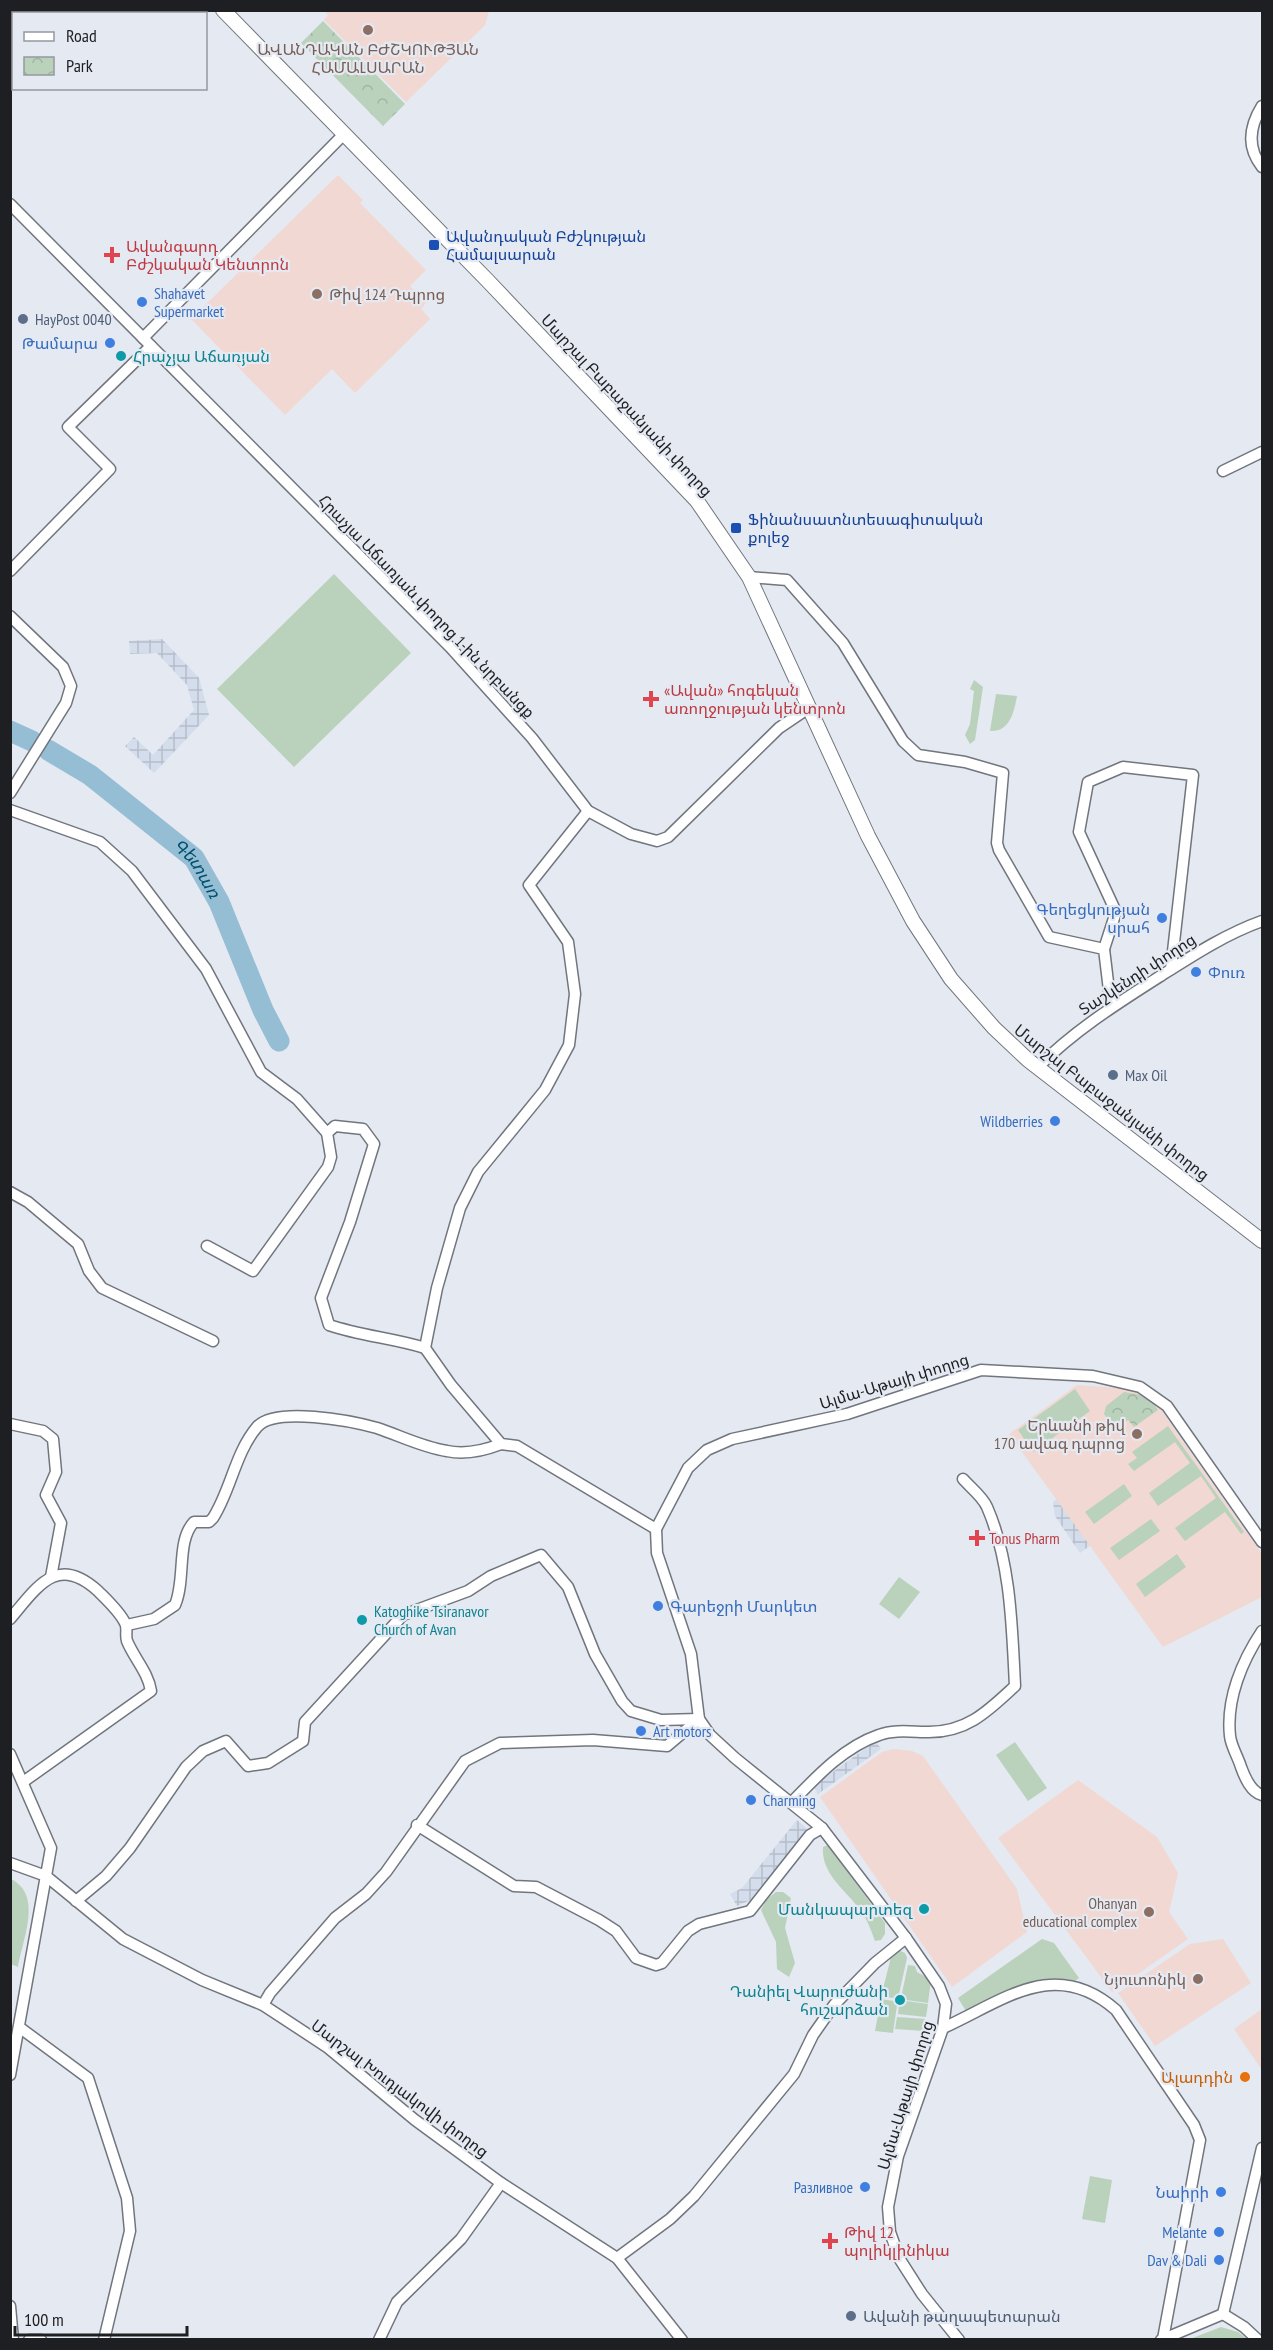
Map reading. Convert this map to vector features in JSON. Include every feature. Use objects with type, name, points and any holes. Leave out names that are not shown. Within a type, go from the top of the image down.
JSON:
[{"type":"main road","name":"Մարշալ Բաբաջանյանի փողոց","points":[[223,10],[488,281],[697,501],[749,577],[868,836],[913,921],[951,979],[994,1028],[1038,1068],[1263,1241]]},
{"type":"street","points":[[1263,106],[1254,119],[1251,135],[1254,157],[1263,167]]},
{"type":"street","points":[[10,571],[110,469],[68,427],[343,135]]},
{"type":"street","name":"Հրաչյա Աճառյան փողոց 1-ին նրբանցք","points":[[10,204],[450,647],[532,738],[588,812]]},
{"type":"street","points":[[1223,471],[1263,452]]},
{"type":"street","points":[[749,577],[787,580],[843,643],[903,741],[918,755],[965,762],[1003,773],[997,843],[999,850],[1049,937],[1104,949]]},
{"type":"street","points":[[10,616],[63,667],[71,686],[66,703],[10,793]]},
{"type":"street","points":[[425,1348],[437,1288],[460,1208],[478,1172],[545,1090],[569,1045],[575,994],[568,942],[529,885],[588,812],[631,834],[657,841],[668,837],[779,728],[810,706]]},
{"type":"street","points":[[1111,1008],[1104,949],[1116,912],[1079,831],[1088,782],[1123,767],[1193,775],[1172,969]]},
{"type":"street","points":[[10,810],[100,842],[132,871],[206,969],[261,1072],[297,1099],[327,1133],[331,1157],[328,1167],[253,1271],[207,1246]]},
{"type":"street","name":"Տաշկենդի փողոց","points":[[1038,1068],[1071,1036],[1111,1008],[1232,932],[1263,921]]},
{"type":"street","points":[[327,1133],[335,1126],[363,1129],[374,1144],[350,1222],[321,1298],[329,1325],[358,1335],[405,1342],[425,1348],[451,1385],[501,1444]]},
{"type":"street","points":[[10,1192],[28,1202],[78,1244],[89,1271],[102,1288],[213,1341]]},
{"type":"street","name":"Ալմա-Աթայի փողոց","points":[[656,1529],[688,1468],[707,1450],[732,1439],[847,1414],[981,1370],[1093,1376],[1140,1387],[1167,1406],[1263,1542]]},
{"type":"street","points":[[127,1625],[154,1619],[175,1605],[182,1583],[182,1552],[186,1533],[194,1522],[209,1522],[213,1518],[239,1457],[252,1434],[265,1421],[306,1416],[357,1424],[449,1452],[480,1452],[501,1444],[517,1446],[656,1529],[657,1552],[691,1654],[699,1719]]},
{"type":"street","points":[[10,1424],[42,1431],[49,1435],[55,1444],[56,1472],[46,1495],[49,1505],[61,1523],[51,1577],[10,1619]]},
{"type":"street","points":[[792,1802],[822,1770],[879,1735],[896,1732],[933,1732],[975,1722],[1016,1686],[1012,1617],[1001,1553],[987,1505],[963,1479]]},
{"type":"street","points":[[76,1901],[106,1876],[130,1848],[186,1767],[202,1751],[226,1741],[248,1766],[268,1763],[303,1741],[305,1722],[403,1615],[468,1592],[491,1576],[541,1555],[568,1587],[595,1654],[622,1701],[631,1711],[669,1721],[699,1719]]},
{"type":"street","points":[[23,1782],[151,1691],[146,1675],[127,1640],[127,1625],[102,1595],[83,1578],[66,1574],[51,1577]]},
{"type":"street","points":[[1263,1631],[1246,1656],[1238,1677],[1231,1713],[1230,1737],[1253,1790],[1263,1795]]},
{"type":"street","points":[[262,2005],[335,1918],[366,1894],[386,1872],[417,1825],[465,1761],[500,1743],[577,1740],[668,1746],[699,1719]]},
{"type":"street","name":"Ալմա-Աթայի փողոց","points":[[699,1719],[710,1735],[735,1758],[822,1828],[906,1938],[939,1986],[946,2004],[943,2028],[898,2157],[888,2207],[890,2232],[899,2258],[922,2294],[959,2340]]},
{"type":"street","points":[[10,1754],[51,1848],[10,2074]]},
{"type":"street","points":[[417,1825],[514,1886],[536,1887],[599,1920],[616,1931],[636,1958],[656,1965],[662,1963],[688,1931],[699,1924],[750,1911],[810,1835],[822,1828]]},
{"type":"street","name":"Մարշալ Խուդյակովի փողոց","points":[[10,1863],[46,1876],[123,1939],[202,1980],[262,2005],[346,2061],[415,2120],[501,2182],[617,2258],[682,2340]]},
{"type":"street","points":[[617,2258],[670,2219],[700,2189],[794,2074],[813,2035],[834,2005],[875,1963],[906,1938]]},
{"type":"street","points":[[943,2028],[1022,1990],[1048,1984],[1062,1984],[1091,1993],[1116,2010],[1194,2124],[1200,2140],[1162,2339]]},
{"type":"street","points":[[19,2027],[88,2079],[127,2198],[130,2231],[104,2340]]},
{"type":"street","points":[[1223,2314],[1263,2148]]},
{"type":"street","points":[[379,2340],[397,2302],[460,2239],[501,2182]]},
{"type":"street","points":[[10,2306],[13,2340]]},
{"type":"street","points":[[1162,2339],[1223,2314]]},
{"type":"street","points":[[1223,2314],[1244,2327],[1258,2340]]},
{"type":"street","points":[[28,2340],[41,2340]]},
{"type":"shaded area","points":[[324,11],[489,11],[485,25],[406,102],[324,20],[328,15]]},
{"type":"shaded area","name":"Թիվ 124 Դպրոց","points":[[338,175],[363,200],[360,203],[426,270],[410,286],[426,303],[421,309],[430,319],[355,393],[332,369],[285,415],[191,319]]},
{"type":"shaded area","points":[[162,639],[199,678],[209,715],[154,773],[125,746],[134,737],[153,755],[194,710],[187,685],[157,653],[130,654],[129,641]]},
{"type":"shaded area","points":[[1077,1385],[1147,1390],[1262,1554],[1262,1597],[1163,1647],[1009,1434]]},
{"type":"shaded area","points":[[1062,1496],[1095,1542],[1080,1553],[1055,1516],[1053,1502]]},
{"type":"shaded area","points":[[876,1741],[881,1749],[818,1794],[813,1786]]},
{"type":"shaded area","points":[[893,1749],[912,1751],[923,1756],[1017,1889],[1027,1932],[952,1987],[820,1797],[882,1752]]},
{"type":"shaded area","points":[[1078,1780],[1157,1837],[1178,1873],[1169,1912],[1188,1939],[1112,1992],[998,1838]]},
{"type":"shaded area","points":[[797,1820],[807,1829],[751,1900],[737,1906],[730,1894],[742,1888]]},
{"type":"shaded area","points":[[1223,1939],[1251,1983],[1155,2046],[1118,1993],[1190,1944]]},
{"type":"shaded area","points":[[1262,2009],[1262,2070],[1234,2029]]},
{"type":"green space","points":[[323,21],[405,104],[383,126],[301,43]]},
{"type":"green space","points":[[334,574],[411,653],[294,767],[217,689]]},
{"type":"green space","points":[[974,680],[983,687],[975,740],[970,744],[965,735],[970,724],[974,691],[970,689]]},
{"type":"green space","points":[[996,694],[1017,696],[1007,725],[990,731]]},
{"type":"green space","points":[[1075,1389],[1090,1411],[1033,1452],[1018,1430]]},
{"type":"green space","points":[[1124,1392],[1148,1396],[1158,1410],[1134,1427],[1128,1420],[1115,1429],[1104,1414],[1106,1406]]},
{"type":"green space","points":[[1168,1426],[1244,1532],[1241,1534],[1225,1512],[1185,1541],[1175,1528],[1216,1498],[1201,1476],[1158,1506],[1149,1493],[1190,1463],[1175,1442],[1134,1471],[1128,1464],[1137,1458],[1132,1452]]},
{"type":"green space","points":[[1124,1484],[1132,1496],[1094,1524],[1085,1512]]},
{"type":"green space","points":[[1151,1519],[1160,1531],[1119,1560],[1110,1548]]},
{"type":"green space","points":[[1177,1554],[1186,1567],[1145,1597],[1136,1584]]},
{"type":"green space","points":[[899,1577],[920,1592],[899,1619],[879,1604]]},
{"type":"green space","points":[[1015,1742],[1047,1788],[1028,1801],[996,1755]]},
{"type":"green space","points":[[828,1845],[885,1923],[885,1934],[881,1940],[875,1941],[861,1911],[830,1873],[823,1856],[823,1847]]},
{"type":"green space","points":[[11,1879],[21,1886],[29,1906],[18,1967],[11,1964]]},
{"type":"green space","points":[[776,1892],[783,1892],[791,1898],[785,1928],[795,1963],[789,1977],[777,1969],[776,1942],[761,1910],[766,1900]]},
{"type":"green space","points":[[1042,1939],[1054,1943],[1079,1978],[1075,1981],[1046,1979],[1032,1982],[1005,1991],[966,2011],[958,1998]]},
{"type":"green space","points":[[898,1950],[905,1953],[907,1958],[899,1994],[895,1998],[881,1997],[892,1953]]},
{"type":"green space","points":[[908,1965],[915,1966],[917,1972],[931,1980],[928,2003],[906,2000],[902,1993]]},
{"type":"green space","points":[[881,1999],[894,2001],[897,2005],[893,2033],[875,2031]]},
{"type":"green space","points":[[906,2001],[928,2004],[926,2017],[898,2014],[899,2005]]},
{"type":"green space","points":[[897,2017],[925,2019],[924,2031],[895,2029]]},
{"type":"green space","points":[[1090,2176],[1112,2180],[1105,2223],[1082,2219]]},
{"type":"green space","points":[[1221,2327],[1238,2332],[1247,2339],[1190,2339]]},
{"type":"waterway","name":"Գետառ","points":[[10,731],[32,741]]},
{"type":"waterway","name":"Գետառ","points":[[48,750],[90,775],[194,858],[219,902],[263,1010],[279,1041]]},
{"type":"place","name":"ԱՎԱՆԴԱԿԱՆ ԲԺՇԿՈՒԹՅԱՆ ՀԱՄԱԼՍԱՐԱՆ","points":[[368,30]]},
{"type":"place","name":"Ավանդական Բժշկության Համալսարան","points":[[434,245]]},
{"type":"place","name":"Ավանգարդ Բժշկական Կենտրոն","points":[[112,255]]},
{"type":"place","name":"Թիվ 124 Դպրոց","points":[[317,294]]},
{"type":"place","name":"Shahavet Supermarket","points":[[142,302]]},
{"type":"place","name":"HayPost 0040","points":[[23,319]]},
{"type":"place","name":"Թամարա","points":[[110,343]]},
{"type":"place","name":"Հրաչյա Աճառյան","points":[[121,356]]},
{"type":"place","name":"Ֆինանսատնտեսագիտական քոլեջ","points":[[736,528]]},
{"type":"place","name":"«Ավան» հոգեկան առողջության կենտրոն","points":[[651,699]]},
{"type":"place","name":"Գեղեցկության սրահ","points":[[1162,918]]},
{"type":"place","name":"Փուռ","points":[[1196,972]]},
{"type":"place","name":"Max Oil","points":[[1113,1075]]},
{"type":"place","name":"Wildberries","points":[[1055,1121]]},
{"type":"place","name":"Երևանի թիվ 170 ավագ դպրոց","points":[[1137,1434]]},
{"type":"place","name":"Tonus Pharm","points":[[977,1538]]},
{"type":"place","name":"Գարեջրի Մարկետ","points":[[658,1606]]},
{"type":"place","name":"Katoghike Tsiranavor Church of Avan","points":[[362,1620]]},
{"type":"place","name":"Art motors","points":[[641,1731]]},
{"type":"place","name":"Charming","points":[[751,1800]]},
{"type":"place","name":"Մանկապարտեզ","points":[[924,1909]]},
{"type":"place","name":"Ohanyan educational complex","points":[[1149,1912]]},
{"type":"place","name":"Նյուտոնիկ","points":[[1198,1979]]},
{"type":"place","name":"Դանիել Վարուժանի հուշարձան","points":[[900,2000]]},
{"type":"place","name":"Ալադդին","points":[[1245,2077]]},
{"type":"place","name":"Разливное","points":[[865,2187]]},
{"type":"place","name":"Նաիրի","points":[[1221,2192]]},
{"type":"place","name":"Melante","points":[[1219,2232]]},
{"type":"place","name":"Թիվ 12 պոլիկլինիկա","points":[[830,2241]]},
{"type":"place","name":"Dav & Dali","points":[[1219,2260]]},
{"type":"place","name":"Ավանի թաղապետարան","points":[[851,2316]]}]
